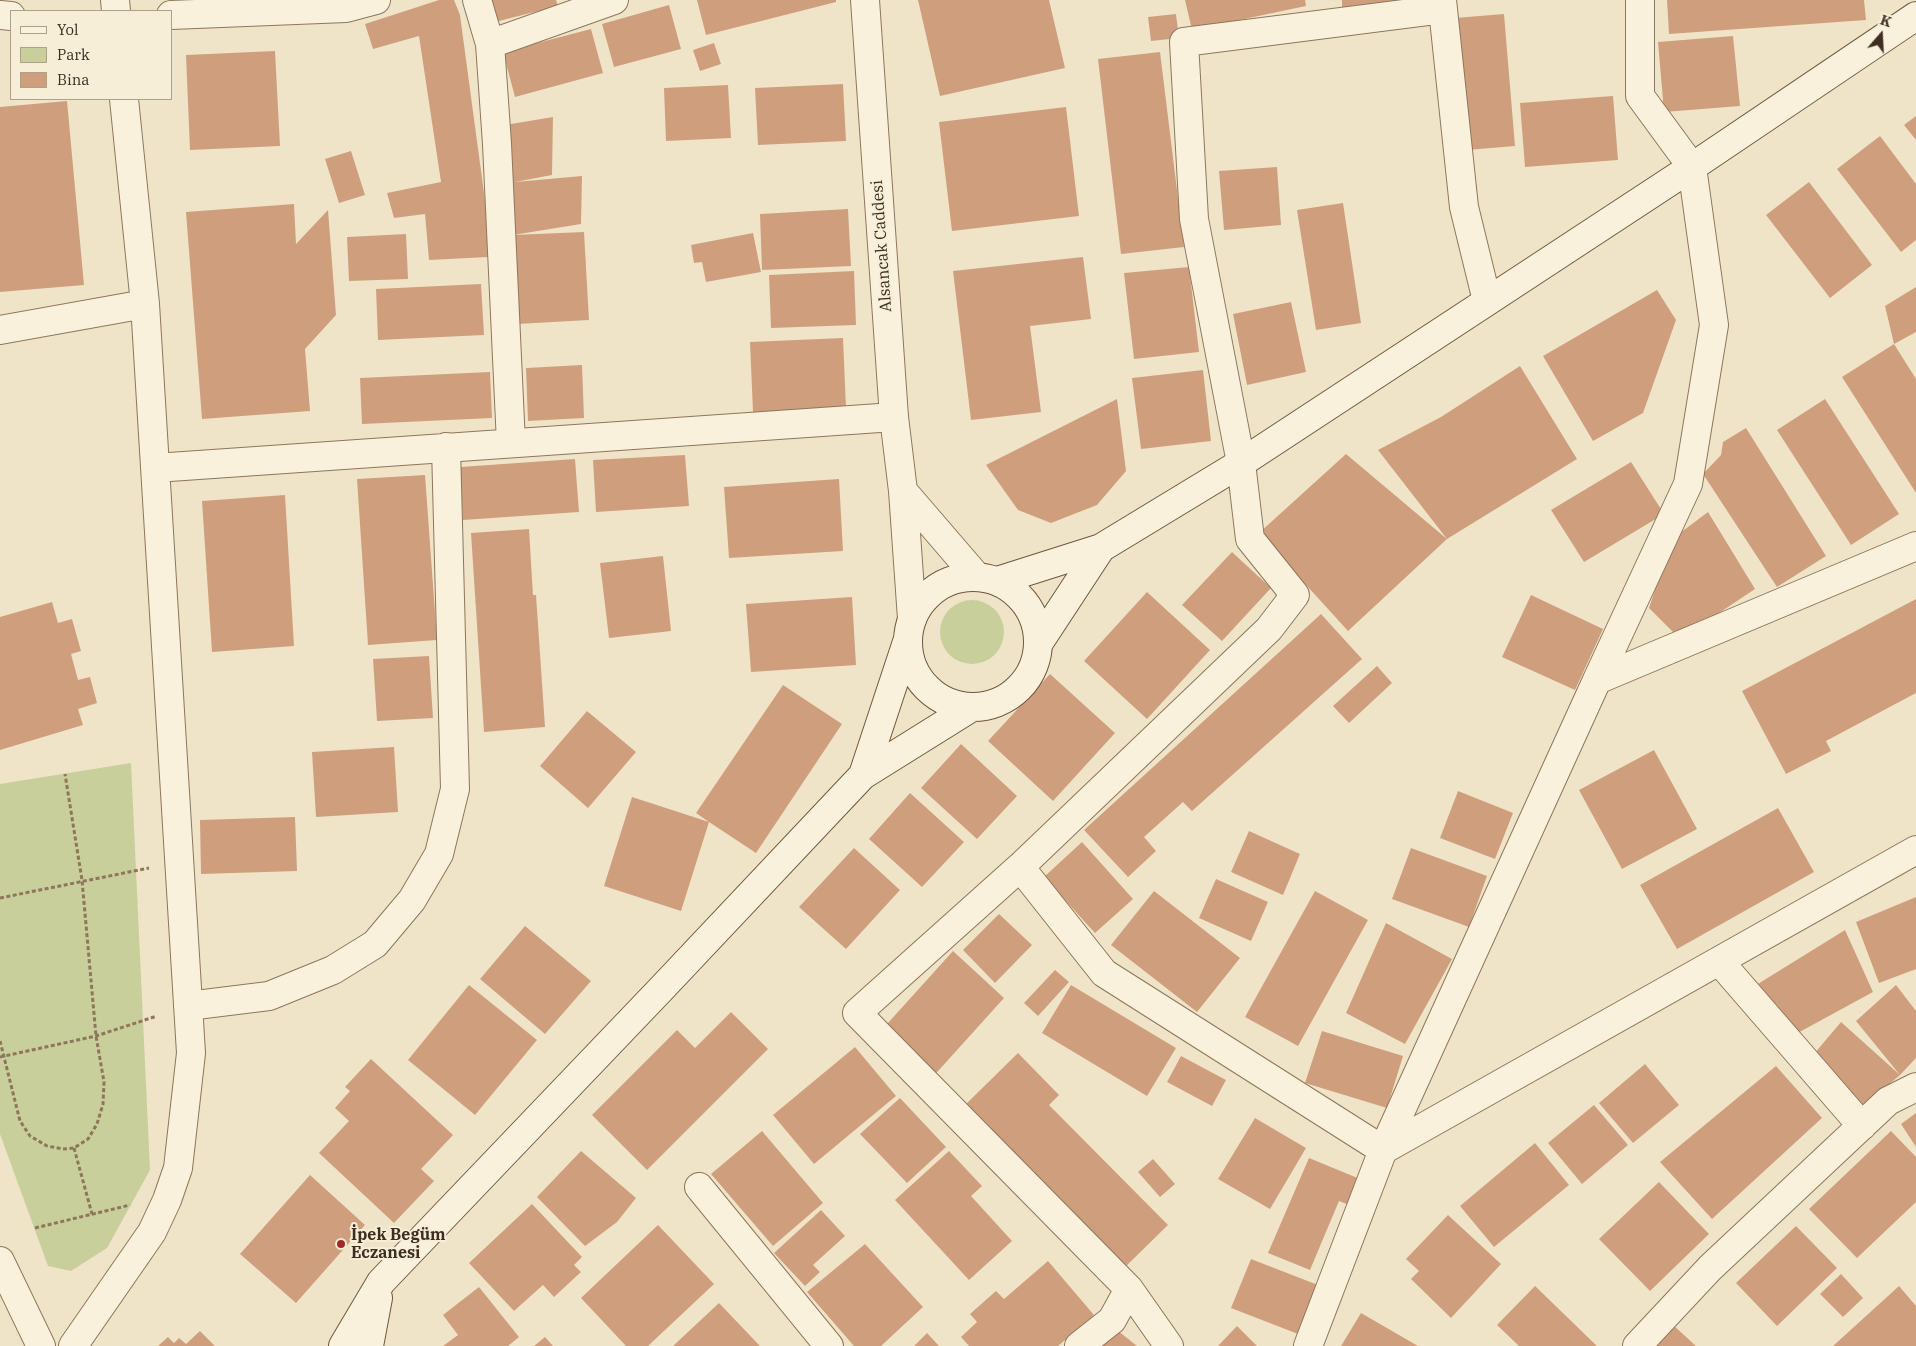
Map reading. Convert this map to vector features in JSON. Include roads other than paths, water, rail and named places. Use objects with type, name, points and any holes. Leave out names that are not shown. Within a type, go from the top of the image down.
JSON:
[{"type":"street","points":[[172,15],[346,8],[376,0]]},
{"type":"street","points":[[476,0],[490,44],[497,144],[511,444]]},
{"type":"street","points":[[490,44],[614,0]]},
{"type":"street","name":"Alsancak Caddesi","points":[[865,0],[894,417],[903,491],[910,629]]},
{"type":"street","points":[[1308,1346],[1383,1150],[1688,484],[1714,325],[1692,167],[1640,96],[1640,0]]},
{"type":"street","points":[[1169,1346],[1129,1289],[857,1013],[1020,867],[1269,629],[1295,595],[1250,539],[1241,463],[1194,219],[1184,42],[1442,4],[1464,207],[1487,301]]},
{"type":"street","points":[[863,775],[910,629],[922,601],[938,587],[956,579],[987,579],[1101,548],[1241,463],[1692,167],[1916,16]]},
{"type":"street","points":[[73,1346],[152,1232],[178,1168],[191,1053],[145,304],[124,100]]},
{"type":"street","points":[[0,330],[145,304]]},
{"type":"street","points":[[155,468],[894,417]]},
{"type":"street","points":[[188,1006],[269,996],[333,970],[375,944],[412,900],[439,854],[455,789],[446,447]]},
{"type":"street","points":[[903,491],[987,579],[1014,591],[1028,606],[1036,624],[1038,644],[1035,664],[1025,681],[1011,695],[993,704],[972,707],[952,703],[934,693],[920,678],[911,660],[910,629]]},
{"type":"street","points":[[1597,680],[1916,546]]},
{"type":"street","points":[[1038,644],[1101,548]]},
{"type":"street","points":[[343,1346],[381,1282],[863,775],[972,707]]},
{"type":"street","points":[[1383,1150],[1916,850]]},
{"type":"street","points":[[1020,867],[1104,973],[1383,1150]]},
{"type":"street","points":[[1719,961],[1862,1126]]},
{"type":"street","points":[[1637,1346],[1710,1268],[1888,1101],[1916,1087]]},
{"type":"street","points":[[699,1187],[829,1346]]},
{"type":"street","points":[[0,1261],[41,1346]]},
{"type":"street","points":[[369,1346],[381,1282]]},
{"type":"street","points":[[1079,1346],[1112,1320],[1129,1289]]},
{"type":"place","name":"İpek Begüm Eczanesi","points":[[341,1244]]}]
